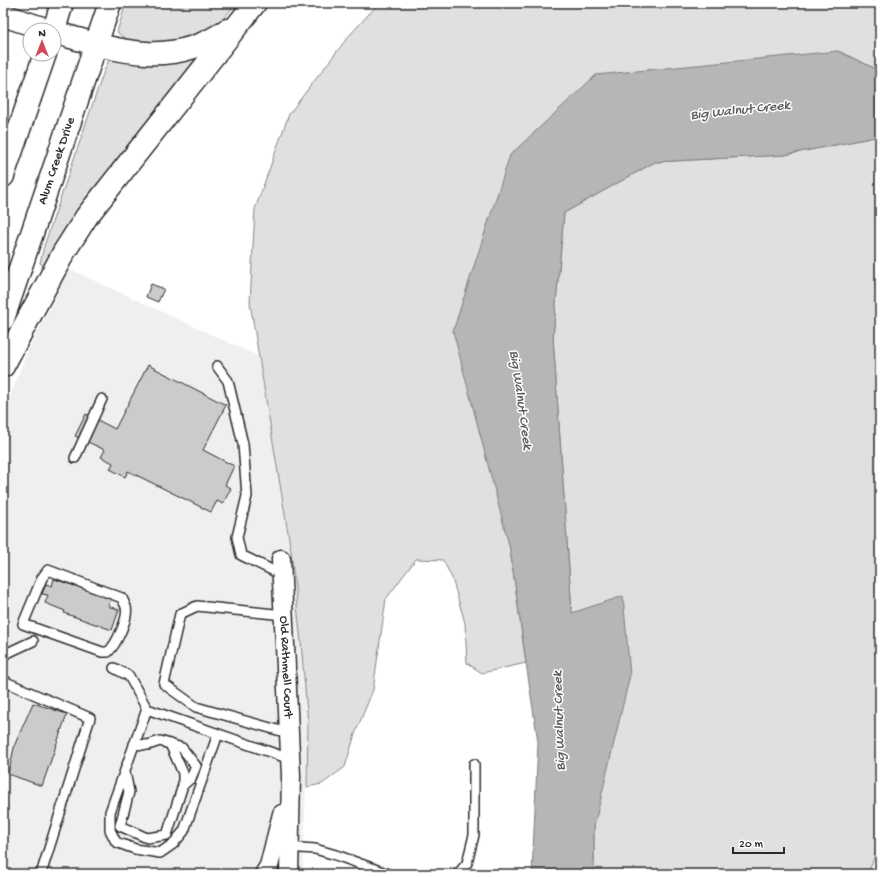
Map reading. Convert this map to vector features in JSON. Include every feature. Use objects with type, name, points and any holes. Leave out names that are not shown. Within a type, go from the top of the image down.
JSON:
[{"type":"main road","points":[[57,22],[62,3]]},
{"type":"main road","name":"Alum Creek Drive","points":[[3,319],[110,3]]},
{"type":"main road","points":[[3,366],[64,252],[87,216],[255,3]]},
{"type":"main road","points":[[3,15],[24,22]]},
{"type":"main road","points":[[62,34],[96,45],[149,54],[178,52],[215,38],[241,20]]},
{"type":"main road","points":[[3,176],[43,62]]},
{"type":"street","name":"Old Rathmell Court","points":[[281,567],[290,767],[281,846],[289,874]]},
{"type":"street","name":"Old Rathmell Court","points":[[264,874],[281,846]]},
{"type":"lane","points":[[217,366],[228,381],[243,444],[247,496],[237,537],[241,555],[281,567]]},
{"type":"lane","points":[[75,458],[102,398]]},
{"type":"lane","points":[[48,570],[116,595],[122,598],[126,608],[126,616],[114,646],[108,652],[102,652],[23,624],[42,578],[48,570]]},
{"type":"lane","points":[[284,615],[197,606],[180,614],[164,684],[196,707],[288,734]]},
{"type":"lane","points":[[3,655],[33,641]]},
{"type":"lane","points":[[114,668],[130,676],[147,709],[218,734],[290,767]]},
{"type":"lane","points":[[3,679],[8,683],[90,718],[41,874]]},
{"type":"lane","points":[[147,709],[110,812],[110,830],[116,842],[135,849],[160,853],[173,844],[184,831],[218,734]]},
{"type":"lane","points":[[134,744],[148,745],[160,741],[182,748],[196,766],[191,778],[183,785]]},
{"type":"lane","points":[[125,770],[129,792],[120,826],[147,838],[167,835],[183,785],[184,773],[170,744]]},
{"type":"lane","points":[[458,874],[467,863],[474,835],[474,764]]},
{"type":"lane","points":[[281,846],[315,850],[336,855],[388,874]]},
{"type":"shaded area","points":[[126,3],[237,3],[221,22],[209,30],[182,39],[152,43],[126,39],[117,32]]},
{"type":"shaded area","points":[[379,3],[880,3],[880,71],[838,51],[510,155],[510,549],[526,663],[482,673],[467,663],[465,623],[452,578],[443,560],[416,559],[386,599],[373,690],[355,734],[345,767],[322,784],[307,787],[308,723],[291,551],[250,303],[255,209],[289,114],[348,37]]},
{"type":"shaded area","points":[[194,56],[197,58],[196,62],[45,265],[42,265],[40,263],[44,246],[109,60],[150,64],[172,63]]},
{"type":"shaded area","points":[[880,136],[880,842],[868,874],[594,874],[594,827],[572,613],[553,337],[564,213],[655,162],[785,155]]},
{"type":"shaded area","points":[[69,269],[258,356],[291,551],[301,642],[308,723],[303,874],[3,874],[3,415],[26,355]]},
{"type":"water","name":"Big Walnut Creek","points":[[838,51],[880,71],[880,136],[785,155],[655,162],[564,213],[553,337],[572,613],[623,596],[630,675],[594,827],[594,874],[532,874],[538,742],[510,549],[453,331],[510,155],[596,75]]},
{"type":"building","points":[[151,284],[164,289],[158,302],[146,297]]},
{"type":"building","points":[[148,365],[226,405],[203,450],[234,466],[225,485],[231,488],[223,504],[217,501],[211,512],[128,471],[125,477],[110,469],[113,463],[101,457],[105,450],[75,436],[86,414],[115,429]]},
{"type":"building","points":[[54,579],[75,586],[75,584],[111,599],[108,606],[119,610],[112,630],[64,613],[65,611],[45,603],[48,595],[42,594],[46,584],[52,586]]},
{"type":"building","points":[[33,703],[67,714],[42,786],[8,774],[15,744]]}]
